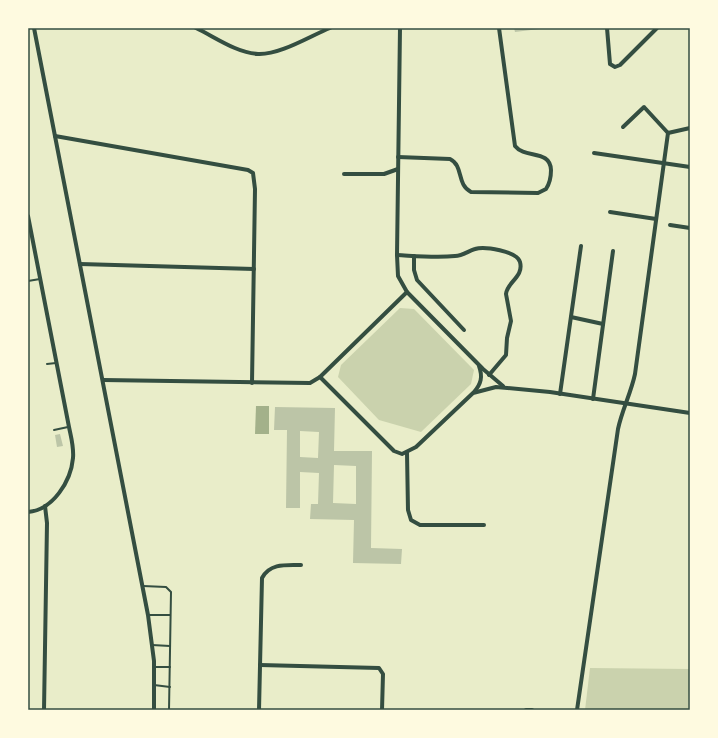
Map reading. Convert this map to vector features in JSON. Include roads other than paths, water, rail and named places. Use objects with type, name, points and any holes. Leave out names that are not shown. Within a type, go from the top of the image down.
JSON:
[{"type":"street","points":[[34,28],[148,615],[154,667],[154,710]]},
{"type":"street","points":[[196,28],[240,50],[259,54],[279,50],[330,28]]},
{"type":"street","points":[[400,28],[398,276],[407,292],[489,375],[503,386]]},
{"type":"street","points":[[398,157],[450,159],[458,168],[463,186],[471,192],[538,194],[546,189],[551,174],[550,163],[541,156],[521,152],[515,146],[499,28]]},
{"type":"street","points":[[607,28],[610,64],[615,67],[620,65],[657,28]]},
{"type":"street","points":[[577,710],[618,429],[635,374],[668,134],[644,107],[623,127]]},
{"type":"street","points":[[668,134],[690,128]]},
{"type":"street","points":[[55,136],[248,170],[253,173],[255,189],[252,382]]},
{"type":"street","points":[[594,153],[690,167]]},
{"type":"street","points":[[344,174],[384,174],[398,169]]},
{"type":"street","points":[[610,212],[656,219]]},
{"type":"street","points":[[28,216],[69,426],[73,457],[72,467],[60,491],[45,506],[35,511],[28,512]]},
{"type":"street","points":[[670,225],[690,228]]},
{"type":"street","points":[[560,394],[581,246]]},
{"type":"street","points":[[397,255],[456,256],[479,248],[507,252],[513,254],[519,260],[519,274],[506,290],[512,321],[507,338],[506,355],[489,375]]},
{"type":"street","points":[[593,399],[613,252]]},
{"type":"street","points":[[414,256],[414,270],[417,280],[464,330]]},
{"type":"street","points":[[80,264],[254,269]]},
{"type":"street","points":[[103,380],[310,383],[320,377],[407,292]]},
{"type":"street","points":[[571,317],[603,324]]},
{"type":"street","points":[[320,377],[394,451],[402,454],[407,453],[416,447],[473,393],[481,382],[482,375],[478,364]]},
{"type":"street","points":[[473,393],[488,388],[503,386],[690,413]]},
{"type":"street","points":[[407,453],[408,510],[411,520],[420,525],[484,525]]},
{"type":"street","points":[[44,710],[47,523],[45,506]]},
{"type":"street","points":[[260,710],[262,578],[271,567],[280,565],[301,565]]},
{"type":"street","points":[[260,665],[379,668],[383,674],[382,710]]},
{"type":"street","points":[[526,710],[532,710]]},
{"type":"lane","points":[[28,281],[40,278]]},
{"type":"lane","points":[[47,364],[57,363]]},
{"type":"lane","points":[[54,430],[69,426]]},
{"type":"lane","points":[[142,586],[168,588],[171,592],[169,710]]},
{"type":"lane","points":[[148,615],[171,615]]},
{"type":"lane","points":[[152,646],[170,646]]},
{"type":"lane","points":[[154,667],[170,667]]},
{"type":"lane","points":[[154,685],[170,687]]}]
